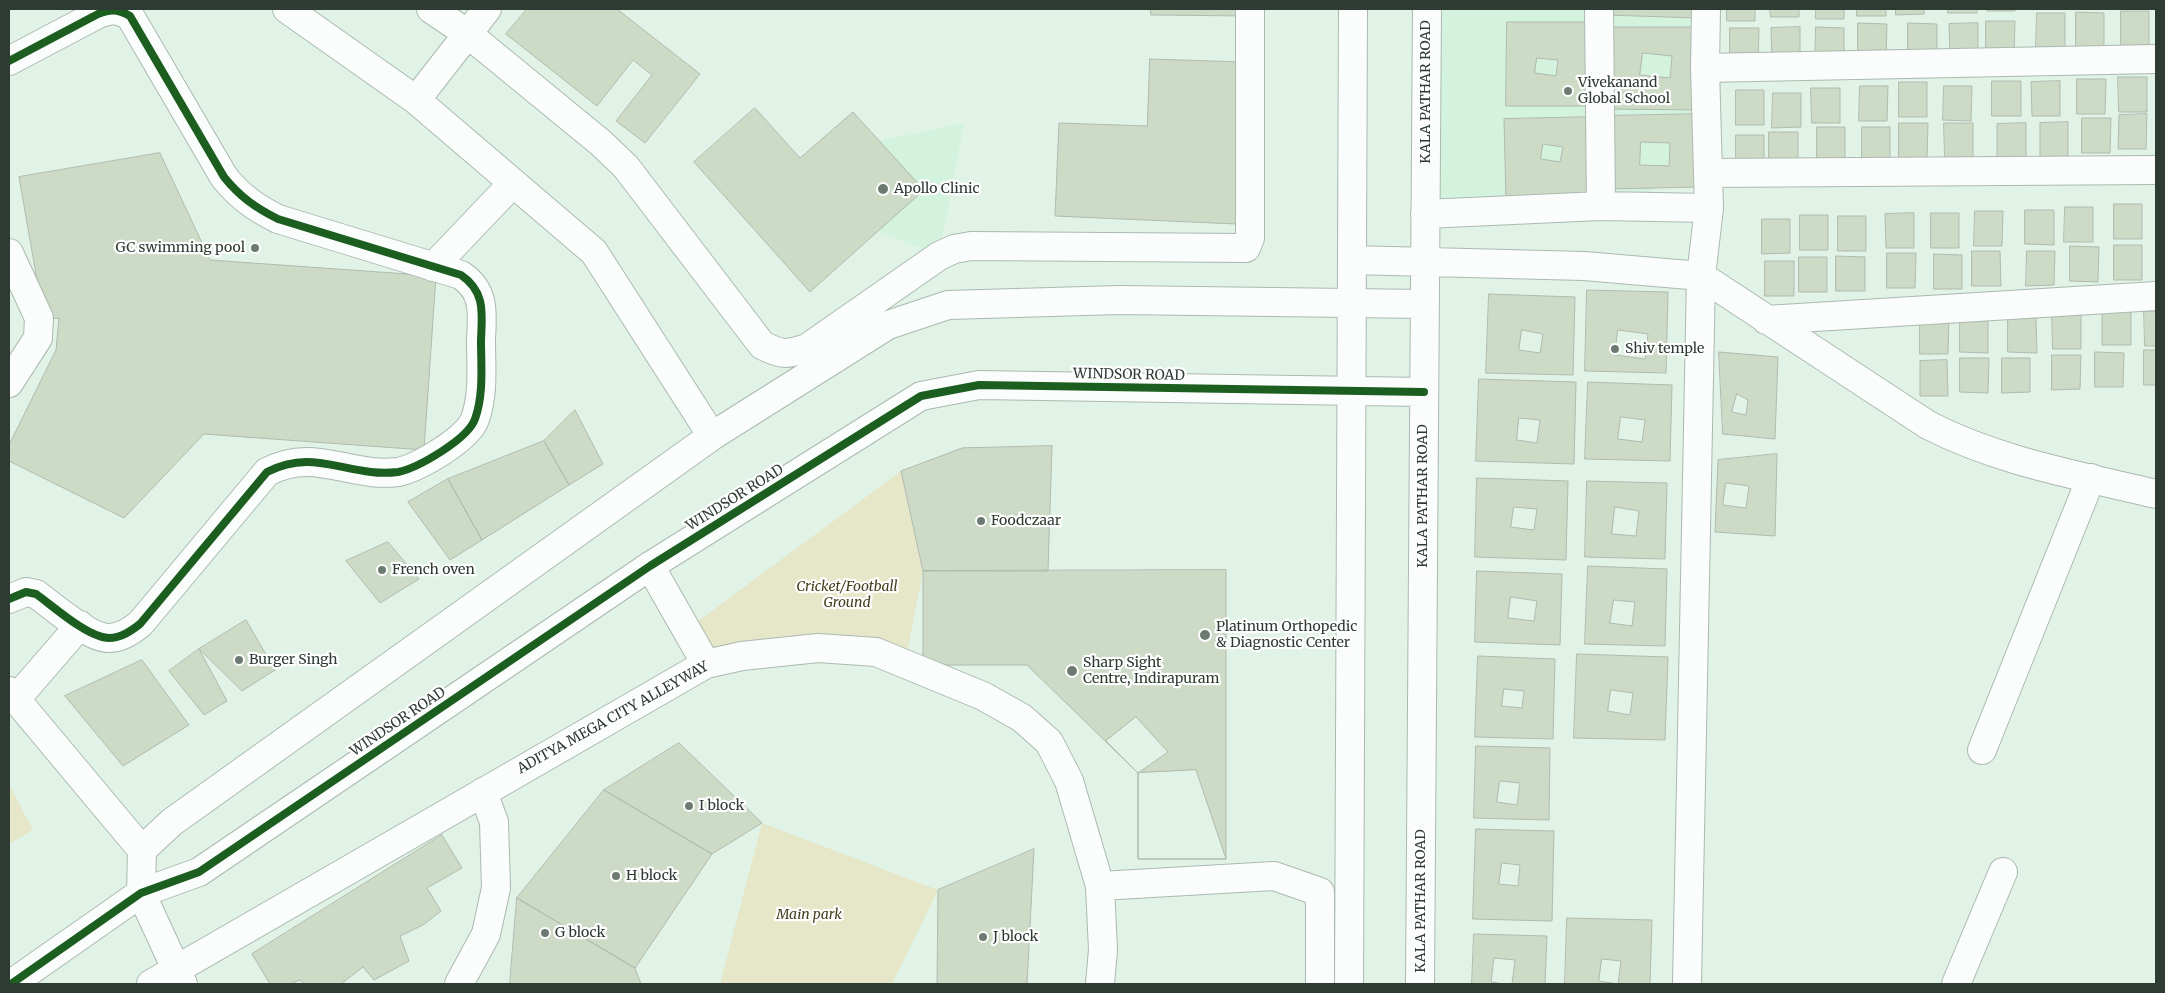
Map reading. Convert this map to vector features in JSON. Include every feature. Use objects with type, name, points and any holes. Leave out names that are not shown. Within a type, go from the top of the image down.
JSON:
[{"type":"street","points":[[9,61],[98,14],[111,9],[121,11],[130,16],[224,177],[238,194],[255,208],[278,219],[461,275],[473,283],[479,294],[482,313],[481,400],[474,422],[434,456],[416,466],[397,472],[372,472],[304,460],[284,463],[267,472],[140,624],[127,634],[109,638],[93,634],[36,594],[26,592],[9,599]]},
{"type":"street","points":[[287,9],[416,100],[594,252],[712,436]]},
{"type":"street","points":[[431,9],[468,34],[601,143],[626,167],[762,345],[777,353],[792,353],[807,348],[939,256],[954,249],[971,246],[1246,248],[1250,238],[1250,9]]},
{"type":"street","points":[[416,100],[487,9]]},
{"type":"street","points":[[1349,984],[1353,9]]},
{"type":"street","name":"KALA PATHAR ROAD","points":[[1420,984],[1426,9]]},
{"type":"street","points":[[1599,9],[1601,206]]},
{"type":"street","points":[[1687,984],[1701,276],[1709,208],[1705,68],[1706,9]]},
{"type":"street","points":[[1705,68],[2156,59]]},
{"type":"street","points":[[1709,173],[2156,170]]},
{"type":"street","points":[[433,267],[513,182]]},
{"type":"street","points":[[1425,214],[1601,206],[1709,208]]},
{"type":"street","points":[[9,253],[38,318],[40,330],[38,338],[9,383]]},
{"type":"street","points":[[1352,260],[1584,266],[1701,276],[1928,426],[1962,443],[2009,459],[2156,494]]},
{"type":"street","points":[[1766,320],[2156,296]]},
{"type":"street","points":[[142,850],[172,822],[712,436],[888,325],[948,305],[1120,300],[1425,304]]},
{"type":"street","name":"WINDSOR ROAD","points":[[11,984],[141,893],[199,872],[650,566],[921,396],[979,385],[1424,392]]},
{"type":"street","points":[[1982,750],[2091,478]]},
{"type":"street","points":[[650,566],[706,664]]},
{"type":"street","points":[[80,625],[12,695],[142,850],[141,893],[179,976]]},
{"type":"street","name":"ADITYA MEGA CITY ALLEYWAY","points":[[151,984],[179,976],[483,792],[706,664],[742,656],[818,648],[876,652],[982,696],[1022,718],[1049,742],[1070,781],[1100,886],[1103,950],[1100,984]]},
{"type":"street","points":[[459,984],[486,934],[496,888],[494,822],[483,792]]},
{"type":"street","points":[[1956,984],[2003,872]]},
{"type":"street","points":[[1100,886],[1274,876],[1320,892],[1349,892]]},
{"type":"street","points":[[1320,892],[1320,984]]},
{"type":"shaded area","name":"Vivekanand Global School","points":[[1427,9],[1711,9],[1709,173],[1601,206],[1425,227]]},
{"type":"shaded area","name":"Apollo Clinic","points":[[964,123],[939,256],[845,217],[781,162]]},
{"type":"green space","name":"Cricket/Football Ground","points":[[901,471],[923,571],[905,663],[706,664],[686,630]]},
{"type":"green space","points":[[9,784],[33,830],[9,844]]},
{"type":"green space","name":"Main park","points":[[762,823],[938,890],[892,984],[720,984]]},
{"type":"building","points":[[527,9],[617,9],[700,74],[645,143],[616,121],[652,75],[633,60],[597,106],[506,34]]},
{"type":"building","points":[[1151,9],[1248,9],[1248,16],[1151,15]]},
{"type":"building","points":[[1606,9],[1697,9],[1697,18],[1606,15]]},
{"type":"building","points":[[1727,9],[1755,9],[1755,21],[1727,21]]},
{"type":"building","points":[[1770,9],[1799,9],[1799,17],[1771,17]]},
{"type":"building","points":[[1816,9],[1844,9],[1844,19],[1816,19]]},
{"type":"building","points":[[1857,9],[1886,9],[1886,16],[1857,16]]},
{"type":"building","points":[[1896,9],[1924,9],[1924,14],[1896,15]]},
{"type":"building","points":[[1948,9],[1977,9],[1977,13],[1948,13]]},
{"type":"building","points":[[1987,9],[2015,9],[2015,11],[1987,11]]},
{"type":"building","points":[[2121,11],[2149,11],[2149,46],[2121,46]]},
{"type":"building","points":[[2076,12],[2104,13],[2104,48],[2076,47]]},
{"type":"building","points":[[2037,13],[2065,13],[2065,48],[2036,48]]},
{"type":"building","points":[[1986,21],[2015,21],[2014,56],[1986,55]]},
{"type":"building","points":[[1507,22],[1594,22],[1594,106],[1506,106]],"holes":[[[1537,58],[1558,60],[1556,76],[1535,73]]]},
{"type":"building","points":[[1858,23],[1887,24],[1886,58],[1858,58]]},
{"type":"building","points":[[1908,23],[1937,24],[1937,58],[1908,58]]},
{"type":"building","points":[[1978,23],[1978,58],[1950,58],[1949,24]]},
{"type":"building","points":[[1606,27],[1700,27],[1700,110],[1605,109]],"holes":[[[1643,53],[1672,56],[1670,78],[1640,75]]]},
{"type":"building","points":[[1800,27],[1800,62],[1772,62],[1771,28]]},
{"type":"building","points":[[1816,27],[1844,28],[1844,62],[1815,62]]},
{"type":"building","points":[[1730,28],[1759,28],[1758,63],[1730,63]]},
{"type":"building","points":[[1150,59],[1243,62],[1236,224],[1055,216],[1059,123],[1147,126]]},
{"type":"building","points":[[2118,77],[2147,77],[2147,112],[2119,112]]},
{"type":"building","points":[[2077,79],[2106,79],[2105,114],[2077,114]]},
{"type":"building","points":[[1992,81],[2021,81],[2021,116],[1992,116]]},
{"type":"building","points":[[2060,81],[2060,116],[2032,116],[2031,82]]},
{"type":"building","points":[[1899,82],[1927,82],[1927,117],[1899,117]]},
{"type":"building","points":[[1860,86],[1888,86],[1887,121],[1859,121]]},
{"type":"building","points":[[1944,86],[1972,86],[1971,121],[1943,120]]},
{"type":"building","points":[[1811,88],[1840,88],[1840,123],[1812,123]]},
{"type":"building","points":[[1736,90],[1764,90],[1764,125],[1736,125]]},
{"type":"building","points":[[1773,93],[1801,93],[1801,127],[1772,128]]},
{"type":"building","points":[[755,108],[800,158],[853,112],[924,190],[810,292],[694,162]]},
{"type":"building","points":[[1702,114],[1703,187],[1605,189],[1604,116]],"holes":[[[1641,142],[1670,143],[1669,166],[1640,165]]]},
{"type":"building","points":[[2147,114],[2146,149],[2118,149],[2119,115]]},
{"type":"building","points":[[1595,117],[1596,197],[1506,199],[1504,119]],"holes":[[[1543,144],[1563,147],[1560,162],[1541,159]]]},
{"type":"building","points":[[2082,118],[2111,118],[2110,153],[2082,153]]},
{"type":"building","points":[[2068,122],[2068,157],[2040,157],[2040,123]]},
{"type":"building","points":[[1899,123],[1928,123],[1927,158],[1899,158]]},
{"type":"building","points":[[1944,123],[1973,123],[1973,158],[1945,158]]},
{"type":"building","points":[[2026,123],[2026,158],[1997,158],[1997,124]]},
{"type":"building","points":[[1817,127],[1845,127],[1845,161],[1817,162]]},
{"type":"building","points":[[1862,127],[1890,127],[1890,162],[1862,162]]},
{"type":"building","points":[[1769,132],[1798,132],[1798,166],[1769,166]]},
{"type":"building","points":[[1736,135],[1764,135],[1764,170],[1736,169]]},
{"type":"building","points":[[160,153],[210,260],[436,276],[424,450],[204,434],[124,518],[9,461],[9,445],[56,350],[59,318],[44,320],[19,177]]},
{"type":"building","points":[[2114,204],[2142,204],[2142,239],[2114,239]]},
{"type":"building","points":[[2065,207],[2093,207],[2093,242],[2064,242]]},
{"type":"building","points":[[2025,210],[2054,210],[2054,245],[2025,244]]},
{"type":"building","points":[[1975,211],[2003,211],[2002,246],[1974,246]]},
{"type":"building","points":[[1914,213],[1914,248],[1886,248],[1885,214]]},
{"type":"building","points":[[1931,213],[1959,213],[1959,248],[1931,248]]},
{"type":"building","points":[[1800,215],[1828,215],[1828,250],[1800,250]]},
{"type":"building","points":[[1838,216],[1866,216],[1866,251],[1838,251]]},
{"type":"building","points":[[1762,219],[1790,219],[1790,253],[1762,254]]},
{"type":"building","points":[[2114,245],[2142,245],[2142,280],[2114,280]]},
{"type":"building","points":[[2070,246],[2099,247],[2098,282],[2070,281]]},
{"type":"building","points":[[1972,251],[2000,251],[2001,286],[1972,286]]},
{"type":"building","points":[[2027,251],[2055,251],[2054,285],[2026,286]]},
{"type":"building","points":[[1887,253],[1916,253],[1915,288],[1887,288]]},
{"type":"building","points":[[1934,254],[1962,255],[1962,289],[1934,289]]},
{"type":"building","points":[[1836,256],[1865,257],[1865,291],[1836,291]]},
{"type":"building","points":[[1799,257],[1827,257],[1827,292],[1799,292]]},
{"type":"building","points":[[1765,261],[1794,261],[1794,296],[1765,296]]},
{"type":"building","points":[[1587,290],[1668,292],[1666,373],[1585,371]],"holes":[[[1618,330],[1648,334],[1645,359],[1615,355]]]},
{"type":"building","points":[[1489,294],[1575,297],[1573,375],[1486,373]],"holes":[[[1522,330],[1543,334],[1540,353],[1519,350]]]},
{"type":"building","points":[[2131,310],[2131,345],[2102,345],[2102,311]]},
{"type":"building","points":[[2144,311],[2156,311],[2156,346],[2145,346]]},
{"type":"building","points":[[2052,314],[2081,314],[2081,349],[2053,349]]},
{"type":"building","points":[[2008,317],[2036,318],[2037,353],[2008,352]]},
{"type":"building","points":[[1960,318],[1988,318],[1988,353],[1960,352]]},
{"type":"building","points":[[1920,320],[1949,320],[1948,354],[1920,354]]},
{"type":"building","points":[[2144,350],[2156,350],[2156,385],[2144,385]]},
{"type":"building","points":[[1719,352],[1778,357],[1775,439],[1723,434]],"holes":[[[1737,394],[1748,400],[1746,415],[1732,412]]]},
{"type":"building","points":[[2095,352],[2124,353],[2123,387],[2095,387]]},
{"type":"building","points":[[2052,355],[2081,355],[2080,389],[2052,390]]},
{"type":"building","points":[[1960,358],[1989,358],[1988,393],[1960,392]]},
{"type":"building","points":[[2002,358],[2030,358],[2030,392],[2002,393]]},
{"type":"building","points":[[1947,360],[1948,396],[1920,396],[1920,361]]},
{"type":"building","points":[[1479,379],[1576,382],[1574,464],[1476,461]],"holes":[[[1519,418],[1540,420],[1537,443],[1517,440]]]},
{"type":"building","points":[[1588,382],[1672,385],[1670,461],[1585,459]],"holes":[[[1621,417],[1645,420],[1642,442],[1618,439]]]},
{"type":"building","points":[[575,410],[603,464],[569,485],[544,441]]},
{"type":"building","points":[[544,441],[569,485],[482,540],[448,479]]},
{"type":"building","name":"Foodczaar","points":[[1052,446],[1048,571],[923,571],[901,471],[962,448]]},
{"type":"building","points":[[1777,454],[1775,536],[1715,532],[1718,460]],"holes":[[[1726,483],[1749,486],[1746,508],[1723,505]]]},
{"type":"building","points":[[1477,478],[1568,481],[1566,560],[1475,557]],"holes":[[[1514,507],[1537,509],[1534,530],[1511,527]]]},
{"type":"building","points":[[448,479],[482,540],[450,560],[408,502]]},
{"type":"building","points":[[1587,481],[1667,483],[1665,559],[1585,557]],"holes":[[[1615,507],[1639,511],[1636,536],[1612,534]]]},
{"type":"building","name":"French oven","points":[[388,542],[419,579],[380,603],[346,561]]},
{"type":"building","points":[[1588,566],[1667,569],[1665,646],[1585,644]],"holes":[[[1614,600],[1635,602],[1632,626],[1610,623]]]},
{"type":"building","points":[[1226,570],[1226,859],[1138,859],[1138,773],[1027,665],[923,665],[923,571]]},
{"type":"building","points":[[1477,571],[1562,574],[1560,645],[1475,642]],"holes":[[[1511,597],[1537,601],[1534,621],[1508,618]]]},
{"type":"building","name":"Burger Singh","points":[[246,620],[275,670],[242,691],[199,649]]},
{"type":"building","points":[[199,649],[227,701],[204,715],[169,671]]},
{"type":"building","points":[[1577,654],[1668,657],[1665,740],[1574,738]],"holes":[[[1611,690],[1633,693],[1630,715],[1608,711]]]},
{"type":"building","points":[[1478,656],[1555,659],[1553,739],[1475,737]],"holes":[[[1504,689],[1524,691],[1522,708],[1502,706]]]},
{"type":"building","points":[[142,660],[189,725],[123,766],[65,696]]},
{"type":"building","points":[[1136,717],[1168,752],[1138,773],[1106,741]]},
{"type":"building","name":"I block","points":[[679,743],[762,823],[712,854],[604,790]]},
{"type":"building","points":[[1476,746],[1550,748],[1549,820],[1474,818]],"holes":[[[1500,781],[1520,783],[1517,805],[1497,802]]]},
{"type":"building","points":[[1196,770],[1226,859],[1138,859],[1138,773]]},
{"type":"building","name":"H block","points":[[604,790],[712,854],[635,968],[517,898]]},
{"type":"building","points":[[1476,829],[1554,831],[1552,921],[1473,919]],"holes":[[[1502,863],[1520,865],[1518,886],[1499,884]]]},
{"type":"building","points":[[442,835],[462,868],[427,888],[441,911],[423,925],[400,936],[409,961],[374,980],[363,967],[341,984],[304,984],[300,980],[290,984],[270,984],[252,954]]},
{"type":"building","name":"J block","points":[[1034,849],[1027,984],[937,984],[938,890]]},
{"type":"building","name":"G block","points":[[517,898],[635,968],[641,984],[510,984]]},
{"type":"building","points":[[1567,918],[1652,920],[1650,984],[1618,984],[1565,984]],"holes":[[[1602,959],[1621,961],[1618,984],[1599,981]]]},
{"type":"building","points":[[1474,934],[1547,936],[1545,984],[1512,984],[1515,960],[1494,958],[1491,982],[1504,984],[1472,984]]},
{"type":"cycle path","points":[[9,61],[98,14],[114,10],[130,16],[224,177],[242,196],[278,219],[461,275],[469,282],[479,296],[482,312],[481,390],[478,409],[471,427],[453,444],[441,452],[417,465],[398,472],[371,472],[306,462],[281,466],[267,472],[140,624],[118,637],[101,637],[91,633],[36,594],[26,592],[9,599]]},
{"type":"cycle path","points":[[11,984],[141,893],[199,872],[650,566],[921,396],[979,385],[1424,392]]},
{"type":"place","name":"Vivekanand Global School","points":[[1568,91]]},
{"type":"place","name":"Apollo Clinic","points":[[883,189]]},
{"type":"place","name":"GC swimming pool","points":[[255,248]]},
{"type":"place","name":"Shiv temple","points":[[1615,349]]},
{"type":"place","name":"Foodczaar","points":[[981,521]]},
{"type":"place","name":"French oven","points":[[382,570]]},
{"type":"place","name":"Platinum Orthopedic & Diagnostic Center","points":[[1205,635]]},
{"type":"place","name":"Burger Singh","points":[[239,660]]},
{"type":"place","name":"Sharp Sight Centre, Indirapuram","points":[[1072,671]]},
{"type":"place","name":"I block","points":[[689,806]]},
{"type":"place","name":"H block","points":[[616,876]]},
{"type":"place","name":"G block","points":[[545,933]]},
{"type":"place","name":"J block","points":[[983,937]]}]
